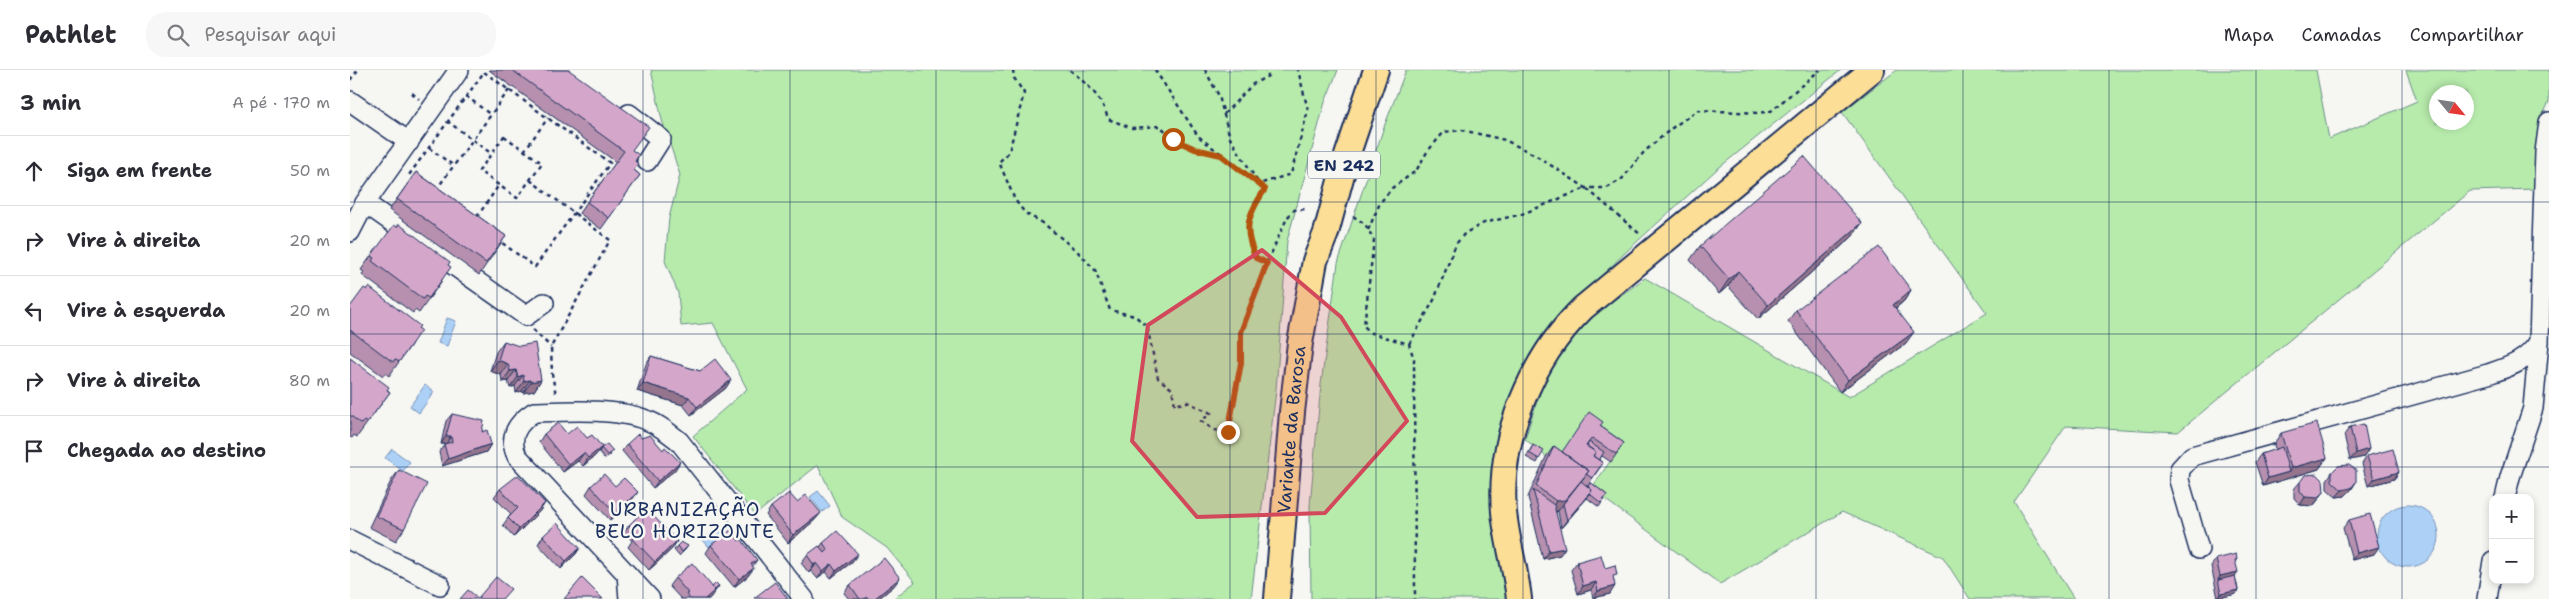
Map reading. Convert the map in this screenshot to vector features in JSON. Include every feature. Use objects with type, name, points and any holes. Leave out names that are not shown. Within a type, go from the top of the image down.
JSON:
[{"type":"main road","name":"Variante da Barosa","points":[[1278,599],[1283,520],[1300,342],[1315,261],[1315,233],[1331,162],[1361,70]]},
{"type":"main road","name":"Variante da Barosa","points":[[1315,261],[1326,233],[1346,159],[1376,70]]},
{"type":"main road","points":[[1519,599],[1504,513],[1504,476],[1514,426],[1526,393],[1544,354],[1560,331],[1583,308],[1872,70]]},
{"type":"main road","points":[[1283,520],[1292,599]]},
{"type":"street","points":[[350,232],[365,203],[460,70]]},
{"type":"street","points":[[350,101],[409,142]]},
{"type":"street","points":[[615,104],[661,139],[647,161]]},
{"type":"street","points":[[2506,494],[2533,408],[2539,342],[2545,152],[2549,122]]},
{"type":"street","points":[[365,203],[526,316],[544,303]]},
{"type":"street","points":[[2199,549],[2180,480],[2180,469],[2192,456],[2488,374],[2518,364],[2531,354],[2539,342]]},
{"type":"street","points":[[650,599],[517,456],[512,446],[518,426],[534,412],[560,411],[626,414],[647,420],[665,430],[679,441],[804,599]]},
{"type":"street","points":[[350,540],[440,585]]},
{"type":"street","points":[[627,574],[629,599]]},
{"type":"street","points":[[2487,599],[2489,584]]},
{"type":"path","points":[[350,80],[358,70]]},
{"type":"path","points":[[1013,70],[1014,78],[1024,93],[1009,152],[999,162],[1015,200],[1025,212],[1043,223],[1077,251],[1096,270],[1110,310],[1135,316],[1147,326],[1158,378],[1172,389],[1175,405],[1187,402],[1212,413],[1201,421],[1214,430],[1228,432],[1241,363],[1241,332],[1267,263],[1287,218],[1294,210],[1305,209]]},
{"type":"path","points":[[1070,70],[1089,85],[1104,104],[1108,119],[1132,128],[1160,126],[1173,139],[1195,149],[1221,155]]},
{"type":"path","points":[[1155,70],[1198,136],[1265,189],[1248,216],[1247,234],[1256,258],[1267,263]]},
{"type":"path","points":[[1205,70],[1219,96],[1230,138],[1259,184]]},
{"type":"path","points":[[1224,114],[1253,84],[1268,76],[1266,70]]},
{"type":"path","points":[[1259,184],[1291,174],[1308,110],[1298,70]]},
{"type":"path","points":[[1408,344],[1434,300],[1456,244],[1464,234],[1484,223],[1522,214],[1586,188],[1607,188],[1622,179],[1644,152],[1672,128],[1698,110],[1758,113],[1771,111],[1820,70]]},
{"type":"path","points":[[484,72],[509,90],[610,163],[535,267],[409,176],[484,72]]},
{"type":"path","points":[[434,193],[509,90]]},
{"type":"path","points":[[466,96],[491,115]]},
{"type":"path","points":[[432,110],[492,154]]},
{"type":"path","points":[[524,151],[548,118]]},
{"type":"path","points":[[1368,230],[1380,203],[1392,188],[1416,171],[1427,152],[1444,132],[1462,130],[1505,140],[1535,155],[1586,188],[1655,248]]},
{"type":"path","points":[[504,136],[542,164],[517,198],[479,171],[492,154],[504,136]]},
{"type":"path","points":[[429,148],[454,166]]},
{"type":"path","points":[[530,180],[610,240],[551,347],[552,374],[560,411]]},
{"type":"path","points":[[473,222],[499,186]]},
{"type":"path","points":[[1353,216],[1365,224],[1374,240],[1364,326],[1371,333],[1408,344]]},
{"type":"path","points":[[526,316],[528,325],[551,347]]},
{"type":"path","points":[[1408,344],[1414,359],[1415,382],[1415,599]]},
{"type":"highlighted area","points":[[1262,250],[1341,317],[1407,421],[1325,513],[1197,517],[1132,441],[1148,325]]},
{"type":"green space","points":[[651,70],[1338,70],[1325,102],[1287,241],[1276,390],[1251,599],[893,599],[915,582],[887,548],[842,517],[818,465],[755,515],[693,436],[747,389],[713,323],[681,326],[678,293],[665,261],[669,218],[680,175],[662,120]]},
{"type":"green space","points":[[1406,70],[1841,70],[1716,170],[1629,249],[1547,329],[1529,357],[1514,388],[1504,420],[1491,493],[1508,599],[1311,599],[1310,505],[1321,384],[1338,263],[1384,127]]},
{"type":"green space","points":[[1897,70],[2316,70],[2329,139],[2417,101],[2406,70],[2549,70],[2549,102],[2538,125],[2535,189],[2470,191],[2178,432],[2066,426],[2014,502],[2074,599],[1970,599],[1943,557],[1842,512],[1720,584],[1591,489],[1618,450],[1554,463],[1525,439],[1543,385],[1564,347],[1589,319],[1645,278],[1849,397],[1987,313],[1842,112]]},
{"type":"water","points":[[447,318],[456,321],[447,346],[438,343]]},
{"type":"water","points":[[425,385],[434,392],[419,413],[410,406]]},
{"type":"water","points":[[392,449],[410,462],[403,471],[385,458]]},
{"type":"water","points":[[818,491],[830,506],[822,512],[810,497]]},
{"type":"water","points":[[2402,505],[2414,505],[2430,514],[2437,524],[2439,536],[2437,548],[2430,558],[2414,567],[2402,567],[2391,562],[2382,553],[2377,542],[2377,530],[2382,519],[2391,510]]},
{"type":"water","points":[[718,527],[724,535],[709,547],[703,540]]},
{"type":"building","points":[[512,70],[569,70],[649,127],[632,150],[639,155],[635,161],[638,164],[634,170],[640,175],[609,218],[587,202],[624,151]]},
{"type":"building","points":[[1804,156],[1862,223],[1768,305],[1738,271],[1729,279],[1700,246]]},
{"type":"building","points":[[416,172],[506,236],[486,263],[397,199]]},
{"type":"building","points":[[399,224],[450,262],[448,265],[451,267],[429,298],[425,296],[423,299],[372,261],[374,258],[371,256],[394,225],[397,227]]},
{"type":"building","points":[[1879,247],[1911,290],[1893,305],[1914,332],[1848,380],[1796,310]]},
{"type":"building","points":[[369,287],[420,326],[418,328],[421,330],[399,362],[395,359],[393,362],[350,330],[350,307],[364,288],[367,290]]},
{"type":"building","points":[[504,341],[519,346],[535,343],[541,380],[524,381],[523,375],[518,377],[516,370],[510,371],[508,364],[498,360]]},
{"type":"building","points":[[651,356],[700,371],[715,359],[731,380],[697,407],[689,397],[643,383]]},
{"type":"building","points":[[350,358],[389,387],[387,390],[390,392],[367,423],[364,421],[361,424],[350,415]]},
{"type":"building","points":[[1589,412],[1603,422],[1600,426],[1624,443],[1616,454],[1592,438],[1586,446],[1596,452],[1593,456],[1603,463],[1592,478],[1586,474],[1589,471],[1562,452]]},
{"type":"building","points":[[452,414],[484,421],[482,432],[487,430],[491,444],[448,459],[444,444],[452,442],[451,436],[446,436]]},
{"type":"building","points":[[558,423],[567,434],[577,426],[587,438],[592,435],[602,447],[588,458],[584,453],[569,465],[544,434]]},
{"type":"building","points":[[2317,423],[2327,458],[2291,468],[2281,433]]},
{"type":"building","points":[[2364,424],[2369,449],[2356,453],[2350,427]]},
{"type":"building","points":[[638,434],[641,438],[650,435],[663,450],[665,447],[680,462],[658,481],[627,444]]},
{"type":"building","points":[[1589,442],[1604,452],[1599,460],[1593,456],[1596,452],[1587,446]]},
{"type":"building","points":[[607,444],[613,451],[607,455],[601,448]]},
{"type":"building","points":[[1533,445],[1544,451],[1539,459],[1529,453]]},
{"type":"building","points":[[1554,446],[1589,471],[1565,500],[1556,501],[1536,486]]},
{"type":"building","points":[[2282,447],[2289,472],[2268,478],[2261,454]]},
{"type":"building","points":[[2393,449],[2399,472],[2374,479],[2367,456]]},
{"type":"building","points":[[2349,465],[2356,470],[2356,482],[2351,488],[2342,490],[2332,481],[2332,472],[2338,466]]},
{"type":"building","points":[[399,470],[427,484],[404,529],[376,516]]},
{"type":"building","points":[[604,474],[615,486],[624,478],[638,492],[615,513],[591,486]]},
{"type":"building","points":[[2317,474],[2323,480],[2324,492],[2318,498],[2305,497],[2300,491],[2300,482],[2305,475]]},
{"type":"building","points":[[518,475],[545,503],[519,529],[508,518],[518,508],[500,489]]},
{"type":"building","points":[[1581,481],[1592,490],[1567,520],[1563,504]]},
{"type":"building","points":[[1590,482],[1607,495],[1601,503],[1590,494],[1592,490],[1588,487]]},
{"type":"building","points":[[1533,490],[1554,505],[1565,548],[1549,551]]},
{"type":"building","points":[[789,493],[797,502],[806,495],[821,513],[793,535],[771,507]]},
{"type":"building","points":[[646,508],[677,541],[655,562],[633,539],[638,534],[629,525]]},
{"type":"building","points":[[2370,514],[2379,547],[2357,553],[2349,520]]},
{"type":"building","points":[[557,523],[580,548],[566,561],[543,536]]},
{"type":"building","points":[[731,530],[739,541],[741,539],[757,560],[751,564],[754,568],[739,579],[711,545]]},
{"type":"building","points":[[837,531],[858,554],[836,571],[831,564],[823,571],[817,563],[814,565],[807,555],[819,546],[825,553],[828,550],[823,543]]},
{"type":"building","points":[[681,542],[688,546],[682,552],[677,546]]},
{"type":"building","points":[[2236,554],[2237,559],[2235,560],[2238,572],[2220,576],[2216,559]]},
{"type":"building","points":[[1601,555],[1605,568],[1615,565],[1617,575],[1613,576],[1615,586],[1598,591],[1596,582],[1583,586],[1577,562]]},
{"type":"building","points":[[884,558],[900,578],[874,599],[867,597],[860,599],[850,585]]},
{"type":"building","points":[[692,563],[715,590],[705,599],[690,599],[686,594],[688,593],[675,578]]},
{"type":"building","points":[[2235,576],[2238,590],[2221,594],[2218,580]]},
{"type":"building","points":[[496,577],[511,589],[502,599],[460,599],[468,590],[478,598]]},
{"type":"building","points":[[582,578],[603,599],[564,599]]},
{"type":"building","points":[[775,582],[788,599],[754,598]]},
{"type":"building","points":[[716,583],[719,586],[715,590],[712,587]]},
{"type":"district","name":"URBANIZAÇÃO BELO HORIZONTE","points":[[685,520]]},
{"type":"route","points":[[1173,139],[1195,149],[1221,155],[1265,189],[1248,216],[1247,234],[1256,258],[1267,263],[1241,332],[1241,363],[1228,432]]}]
